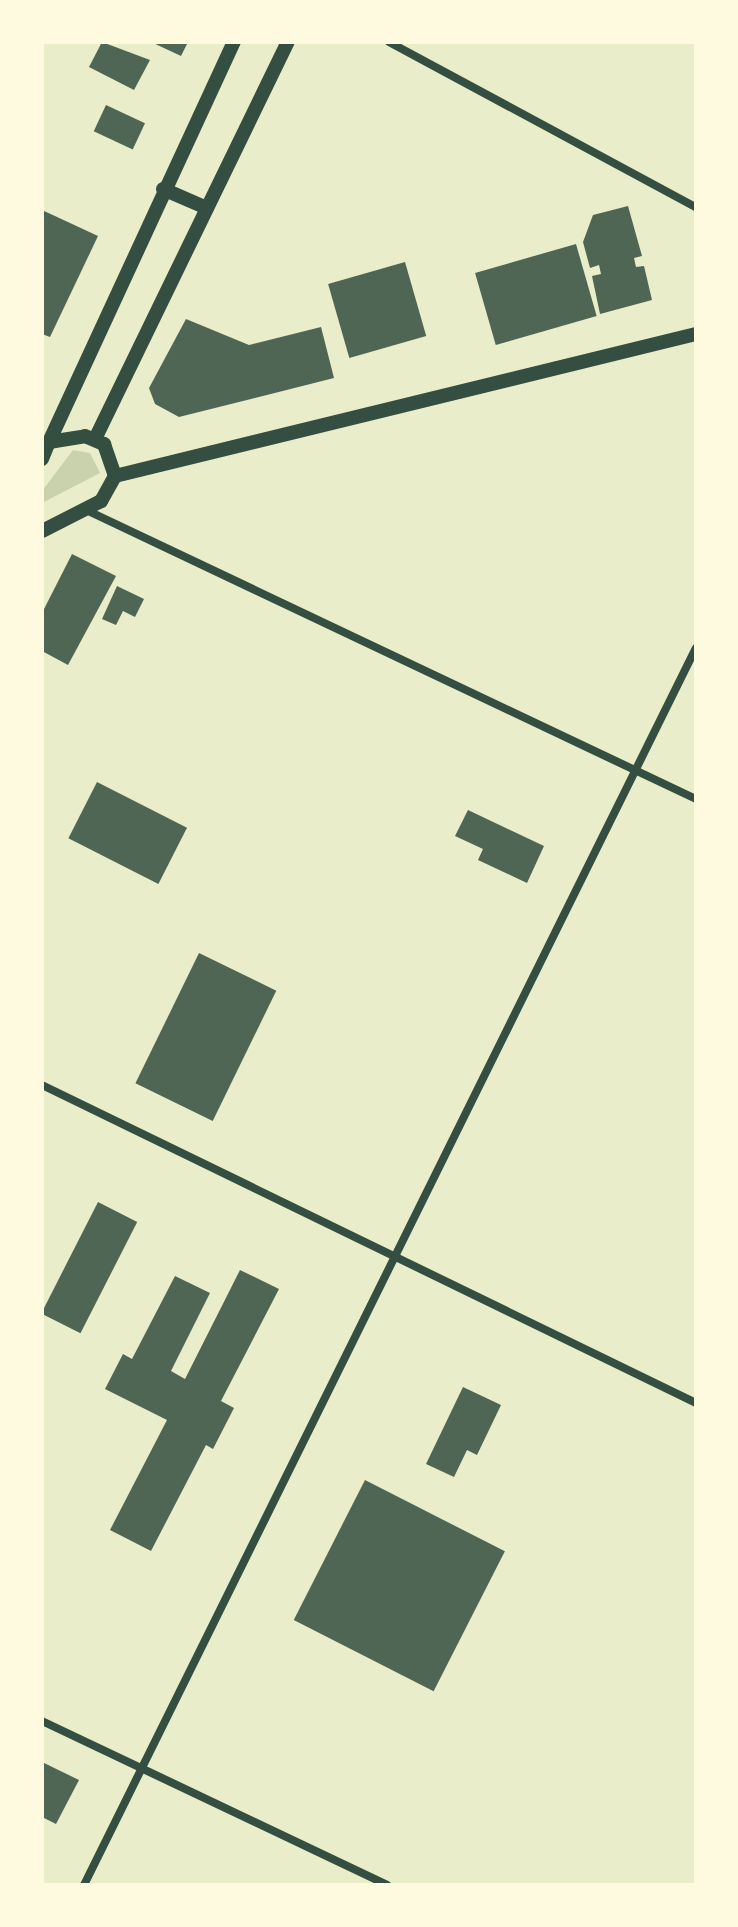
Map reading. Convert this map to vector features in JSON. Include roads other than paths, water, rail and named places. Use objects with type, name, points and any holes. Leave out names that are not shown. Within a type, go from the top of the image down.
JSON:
[{"type":"street","points":[[42,459],[163,189],[234,42]]},
{"type":"street","points":[[95,439],[288,42]]},
{"type":"street","points":[[389,42],[696,207]]},
{"type":"street","points":[[163,189],[207,208]]},
{"type":"street","points":[[86,510],[115,476],[696,334]]},
{"type":"street","points":[[49,442],[95,439],[109,452],[115,476]]},
{"type":"street","points":[[42,531],[63,514],[86,510],[696,799]]},
{"type":"street","points":[[84,1885],[696,648]]},
{"type":"street","points":[[42,1085],[397,1253],[696,1403]]},
{"type":"street","points":[[42,1721],[387,1885]]}]
